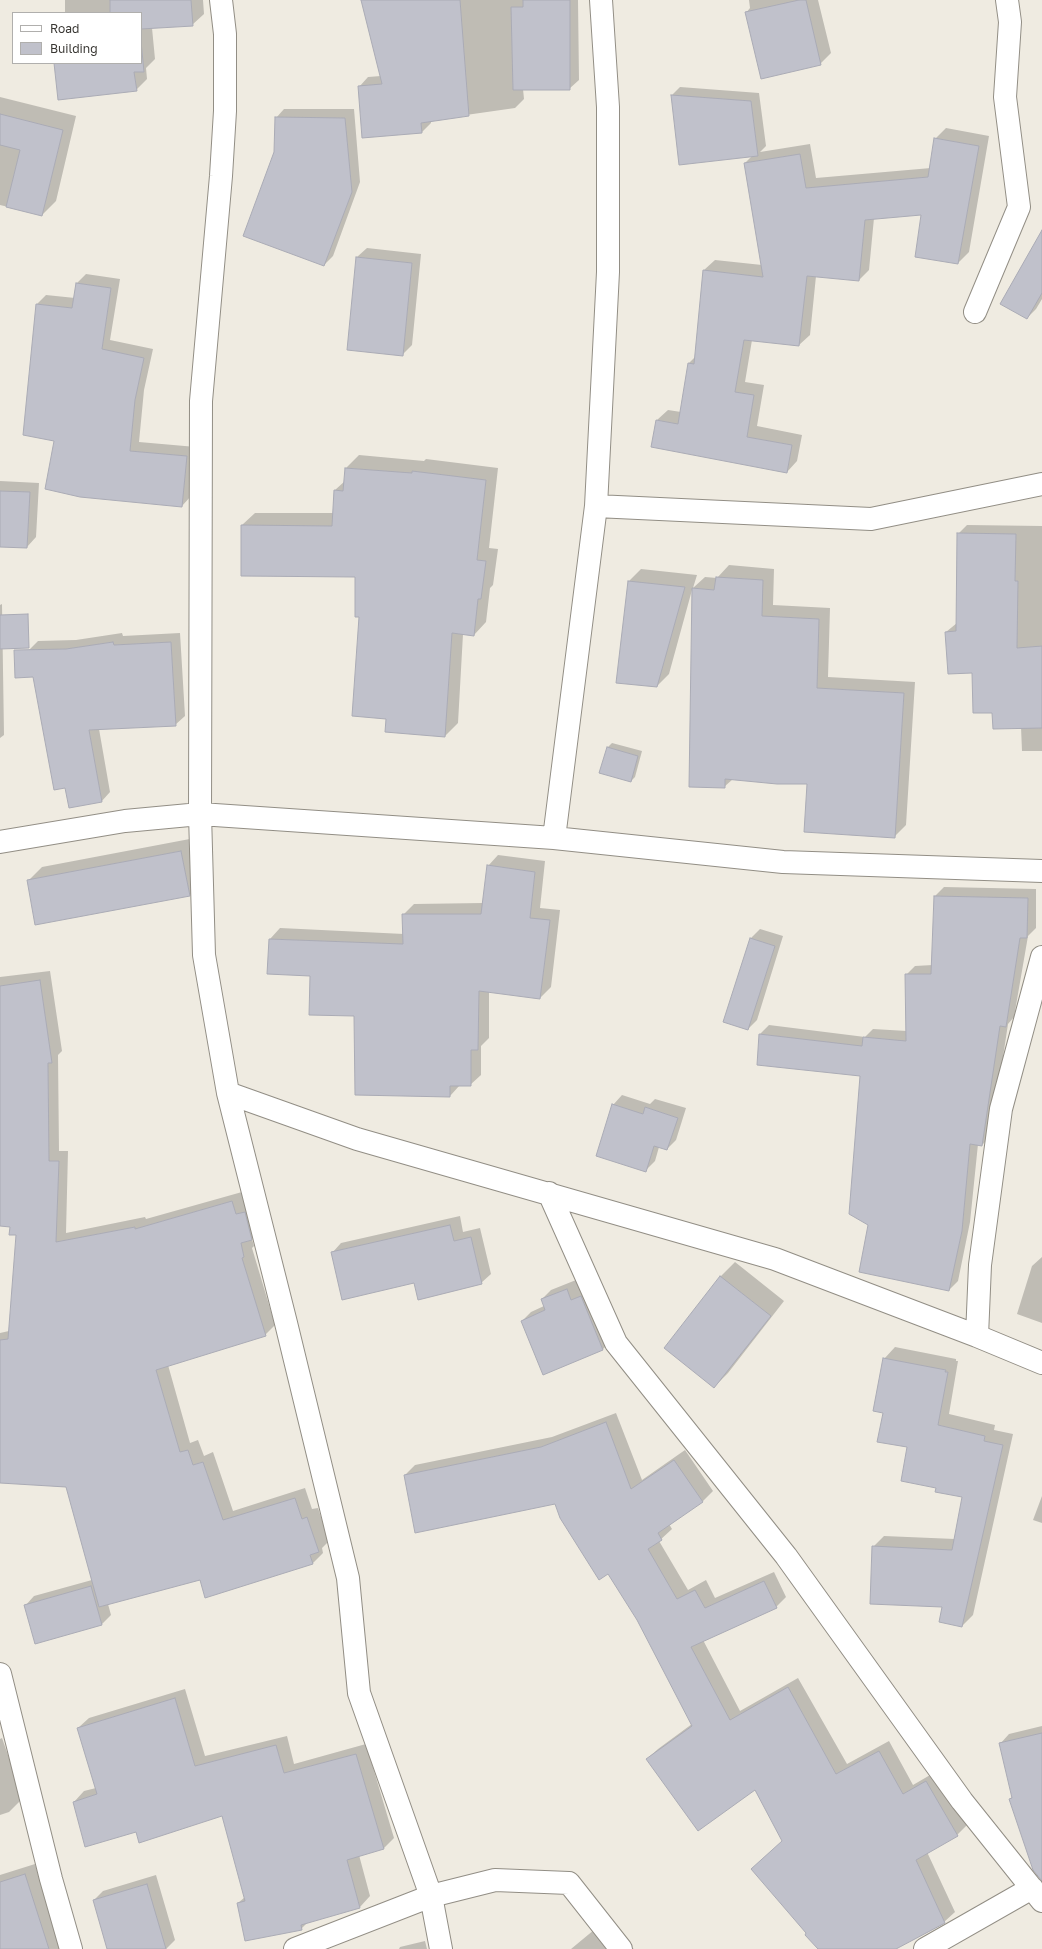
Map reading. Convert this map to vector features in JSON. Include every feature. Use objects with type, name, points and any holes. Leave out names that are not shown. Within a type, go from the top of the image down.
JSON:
[{"type":"street","points":[[221,0],[226,34],[225,111],[221,176],[200,401],[200,814],[204,955],[228,1093],[348,1578],[359,1693],[431,1896],[441,1949]]},
{"type":"street","points":[[554,838],[596,506],[608,272],[608,107],[601,0]]},
{"type":"street","points":[[975,312],[1019,207],[1005,97],[1010,22],[1007,0]]},
{"type":"street","points":[[596,506],[871,519],[1042,484]]},
{"type":"street","points":[[0,842],[18,841],[125,821],[200,814],[554,838],[783,862],[1042,871]]},
{"type":"street","points":[[977,1336],[980,1265],[1001,1109],[1042,957]]},
{"type":"street","points":[[228,1093],[356,1139],[549,1193],[775,1259],[977,1336],[1042,1363]]},
{"type":"street","points":[[549,1193],[616,1343],[786,1556],[962,1801],[1037,1894],[925,1949]]},
{"type":"street","points":[[0,1674],[70,1949]]},
{"type":"street","points":[[295,1949],[431,1896],[495,1880],[569,1883],[621,1949]]},
{"type":"building","points":[[110,0],[191,0],[193,26],[142,29],[142,12],[110,12]]},
{"type":"building","points":[[361,0],[460,0],[469,116],[421,123],[422,133],[362,138],[358,86],[382,84]]},
{"type":"building","points":[[523,0],[570,0],[570,90],[513,90],[511,7],[523,7]]},
{"type":"building","points":[[799,0],[806,0],[821,65],[761,79],[745,12]]},
{"type":"building","points":[[142,51],[144,72],[134,72],[137,91],[58,100],[54,64],[142,64]]},
{"type":"building","points":[[671,95],[751,101],[758,156],[679,165]]},
{"type":"building","points":[[0,114],[63,130],[42,216],[6,207],[20,150],[0,145]]},
{"type":"building","points":[[275,117],[345,118],[352,192],[324,266],[243,236],[274,152]]},
{"type":"building","points":[[934,138],[979,146],[958,264],[915,257],[921,215],[865,220],[859,281],[807,276],[799,346],[744,340],[735,392],[754,395],[747,437],[792,445],[787,473],[651,447],[656,420],[678,424],[688,363],[694,364],[703,270],[763,277],[744,163],[800,154],[806,188],[928,177]]},
{"type":"building","points":[[1042,230],[1042,293],[1027,319],[1000,304]]},
{"type":"building","points":[[356,257],[412,263],[403,356],[347,350]]},
{"type":"building","points":[[76,283],[111,288],[102,349],[144,358],[135,400],[130,451],[187,456],[182,507],[80,497],[45,489],[54,441],[23,435],[36,304],[72,308]]},
{"type":"building","points":[[345,468],[412,473],[412,471],[486,480],[477,560],[486,561],[481,599],[478,599],[474,636],[452,633],[445,737],[385,732],[386,719],[352,716],[359,617],[355,617],[355,577],[241,576],[241,525],[332,526],[334,490],[343,491]]},
{"type":"building","points":[[0,491],[30,492],[27,548],[0,547]]},
{"type":"building","points":[[957,533],[1016,534],[1015,581],[1018,581],[1017,648],[1042,646],[1042,728],[993,729],[992,713],[973,713],[972,673],[948,674],[945,632],[956,631]]},
{"type":"building","points":[[716,577],[763,580],[762,616],[819,619],[817,688],[904,693],[895,838],[804,832],[807,784],[777,784],[725,779],[725,788],[689,787],[692,588],[714,590]]},
{"type":"building","points":[[628,581],[685,587],[657,687],[616,683]]},
{"type":"building","points":[[28,614],[29,648],[0,649],[0,615]]},
{"type":"building","points":[[113,642],[114,645],[171,642],[176,726],[89,730],[102,802],[69,808],[65,788],[54,790],[33,677],[15,678],[14,650],[66,649]]},
{"type":"building","points":[[607,747],[638,756],[631,782],[599,773]]},
{"type":"building","points":[[181,851],[190,896],[35,925],[27,880]]},
{"type":"building","points":[[487,865],[535,872],[530,918],[550,920],[540,999],[479,991],[478,1050],[471,1050],[471,1086],[450,1086],[450,1097],[355,1095],[354,1016],[309,1015],[310,976],[267,974],[269,939],[403,944],[402,914],[481,914]]},
{"type":"building","points":[[934,896],[1028,898],[1027,938],[1020,938],[1006,1027],[1000,1026],[982,1146],[970,1144],[962,1231],[949,1291],[859,1272],[868,1225],[849,1214],[860,1076],[757,1065],[759,1034],[862,1046],[863,1037],[906,1041],[905,974],[931,974]]},
{"type":"building","points":[[750,938],[775,946],[748,1030],[723,1022]]},
{"type":"building","points":[[40,980],[52,1063],[48,1063],[49,1161],[59,1161],[56,1242],[135,1227],[135,1229],[232,1201],[236,1214],[245,1212],[252,1240],[241,1243],[244,1257],[242,1258],[266,1336],[156,1370],[180,1452],[188,1450],[193,1465],[203,1462],[223,1520],[295,1498],[302,1519],[307,1517],[319,1552],[310,1555],[313,1564],[205,1598],[200,1580],[99,1607],[66,1487],[0,1483],[0,1340],[8,1339],[16,1235],[9,1235],[10,1227],[0,1226],[0,986]]},
{"type":"building","points":[[612,1104],[643,1114],[645,1107],[678,1118],[667,1150],[654,1146],[646,1172],[596,1156]]},
{"type":"building","points":[[450,1225],[454,1241],[471,1237],[482,1284],[418,1300],[414,1283],[342,1300],[331,1252]]},
{"type":"building","points":[[720,1276],[771,1316],[714,1388],[664,1348]]},
{"type":"building","points":[[567,1289],[571,1300],[581,1296],[603,1350],[543,1375],[521,1321],[545,1310],[541,1299]]},
{"type":"building","points":[[883,1358],[946,1370],[945,1372],[948,1372],[938,1425],[985,1436],[984,1441],[1003,1445],[962,1627],[939,1622],[942,1607],[870,1604],[872,1546],[952,1550],[962,1497],[935,1492],[936,1488],[901,1481],[907,1447],[877,1442],[883,1413],[873,1411]]},
{"type":"building","points":[[606,1422],[631,1489],[674,1460],[703,1502],[658,1533],[662,1540],[648,1549],[677,1599],[695,1590],[705,1608],[764,1581],[777,1608],[691,1647],[730,1720],[788,1687],[836,1774],[879,1751],[903,1794],[926,1781],[958,1836],[916,1860],[945,1923],[896,1949],[818,1949],[751,1869],[782,1841],[755,1790],[698,1831],[646,1759],[692,1726],[637,1620],[608,1574],[599,1580],[560,1518],[555,1504],[415,1533],[404,1475],[541,1447]]},
{"type":"building","points":[[91,1586],[102,1625],[35,1644],[24,1605]]},
{"type":"building","points":[[175,1698],[195,1766],[276,1745],[284,1773],[356,1754],[384,1849],[347,1860],[360,1908],[301,1925],[302,1930],[245,1941],[237,1903],[245,1901],[222,1816],[139,1843],[136,1832],[85,1847],[73,1802],[97,1794],[77,1728]]},
{"type":"building","points":[[1042,1733],[1042,1881],[1033,1870],[1009,1799],[1012,1798],[999,1743]]},
{"type":"building","points":[[25,1874],[49,1949],[0,1949],[0,1882]]},
{"type":"building","points":[[147,1884],[166,1949],[107,1949],[93,1900]]}]
